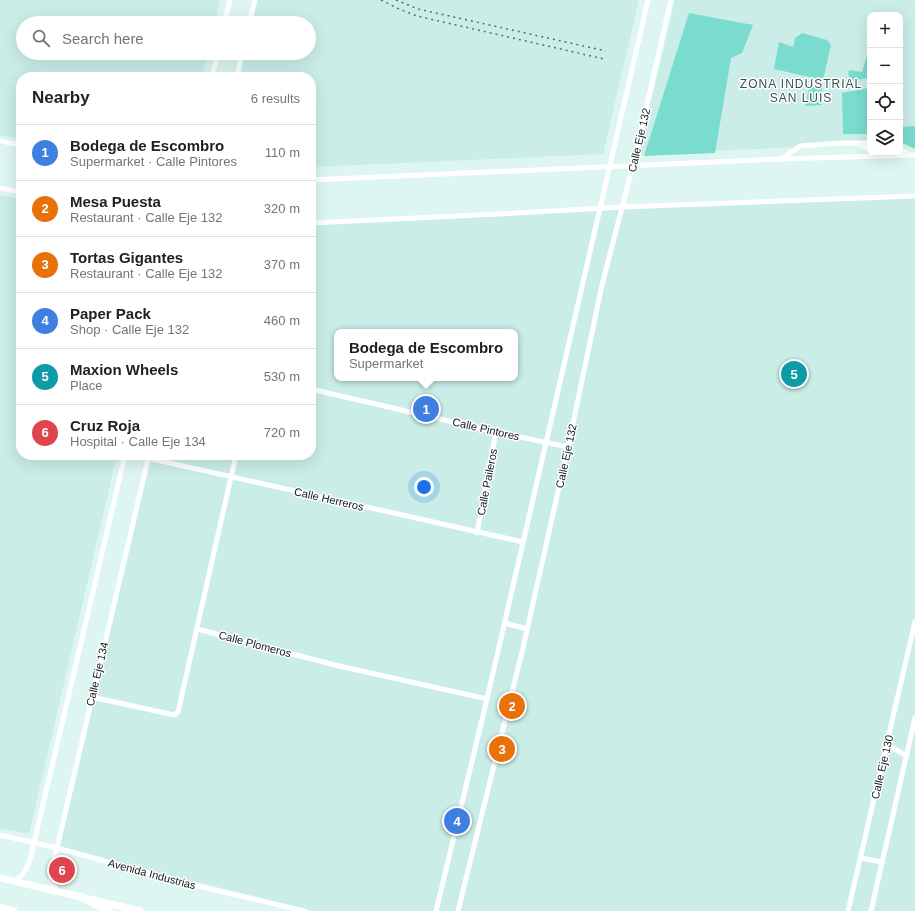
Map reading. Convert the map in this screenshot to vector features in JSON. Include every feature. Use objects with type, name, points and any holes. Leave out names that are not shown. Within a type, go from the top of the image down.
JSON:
[{"type":"highway","points":[[81,897],[109,911]]},
{"type":"highway","points":[[0,908],[13,911]]},
{"type":"main road","points":[[0,878],[140,911]]},
{"type":"street","points":[[226,16],[230,0]]},
{"type":"street","points":[[251,16],[255,0]]},
{"type":"street","name":"Calle Eje 132","points":[[436,911],[547,443],[648,0]]},
{"type":"street","name":"Calle Eje 132","points":[[458,911],[527,629],[568,447],[602,285],[633,165],[671,0]]},
{"type":"street","points":[[213,72],[216,60]]},
{"type":"street","points":[[238,72],[241,60]]},
{"type":"street","points":[[0,141],[16,144]]},
{"type":"street","points":[[781,159],[801,146],[838,143],[867,143]]},
{"type":"street","points":[[858,144],[867,149]]},
{"type":"street","points":[[903,150],[913,155]]},
{"type":"street","points":[[316,180],[633,165],[913,155]]},
{"type":"street","points":[[0,188],[16,191]]},
{"type":"street","points":[[316,223],[622,207],[915,196]]},
{"type":"street","name":"Calle Pintores","points":[[316,390],[496,432],[568,447]]},
{"type":"street","name":"Calle Paileros","points":[[477,533],[496,432]]},
{"type":"street","name":"Calle Eje 134","points":[[15,881],[21,877],[26,870],[34,843],[124,460]]},
{"type":"street","name":"Calle Eje 134","points":[[58,892],[51,881],[51,867],[57,848],[147,460]]},
{"type":"street","name":"Calle Herreros","points":[[165,460],[477,533],[523,542]]},
{"type":"street","points":[[92,697],[176,715],[178,712],[235,460]]},
{"type":"street","points":[[505,623],[527,629]]},
{"type":"street","name":"Calle Eje 130","points":[[848,911],[915,623]]},
{"type":"street","name":"Calle Plomeros","points":[[197,629],[335,665],[487,699]]},
{"type":"street","name":"Calle Eje 130","points":[[871,911],[915,718]]},
{"type":"street","points":[[887,745],[906,756]]},
{"type":"street","name":"Avenida Industrias","points":[[0,835],[57,848],[189,884],[304,911]]},
{"type":"street","points":[[861,858],[882,862]]},
{"type":"shaded area","points":[[0,0],[220,0],[217,16],[16,16],[16,60],[206,60],[203,72],[16,72],[16,138],[0,135]]},
{"type":"shaded area","points":[[256,0],[639,0],[603,154],[316,167],[316,72],[239,72],[242,60],[316,60],[316,16],[253,16]]},
{"type":"shaded area","points":[[675,0],[915,0],[915,142],[903,143],[903,12],[867,12],[867,144],[639,154]]},
{"type":"shaded area","points":[[689,13],[753,25],[742,53],[731,58],[715,153],[644,156]]},
{"type":"shaded area","points":[[802,33],[827,40],[831,45],[823,80],[774,69],[779,42],[793,47],[795,38]]},
{"type":"shaded area","points":[[867,55],[867,78],[854,80],[848,76],[849,70],[862,72]]},
{"type":"shaded area","points":[[810,83],[822,86],[822,105],[805,106]]},
{"type":"shaded area","points":[[867,88],[867,134],[843,134],[842,93]]},
{"type":"shaded area","points":[[915,126],[915,149],[903,143],[903,127]]},
{"type":"shaded area","points":[[0,195],[16,198],[16,460],[116,460],[29,834],[0,828]]},
{"type":"shaded area","points":[[915,195],[915,911],[315,911],[57,848],[148,460],[316,460],[316,223]]},
{"type":"railway","points":[[381,0],[417,16],[604,59]]},
{"type":"railway","points":[[396,0],[418,9],[606,51]]},
{"type":"place","name":"Maxion Wheels","points":[[794,374]]},
{"type":"place","name":"Bodega de Escombro","points":[[426,409]]},
{"type":"place","name":"Mesa Puesta","points":[[512,706]]},
{"type":"place","name":"Tortas Gigantes","points":[[502,749]]},
{"type":"place","name":"Paper Pack","points":[[457,821]]},
{"type":"place","name":"Cruz Roja","points":[[62,870]]},
{"type":"district","name":"ZONA INDUSTRIAL SAN LUIS","points":[[801,91]]}]
